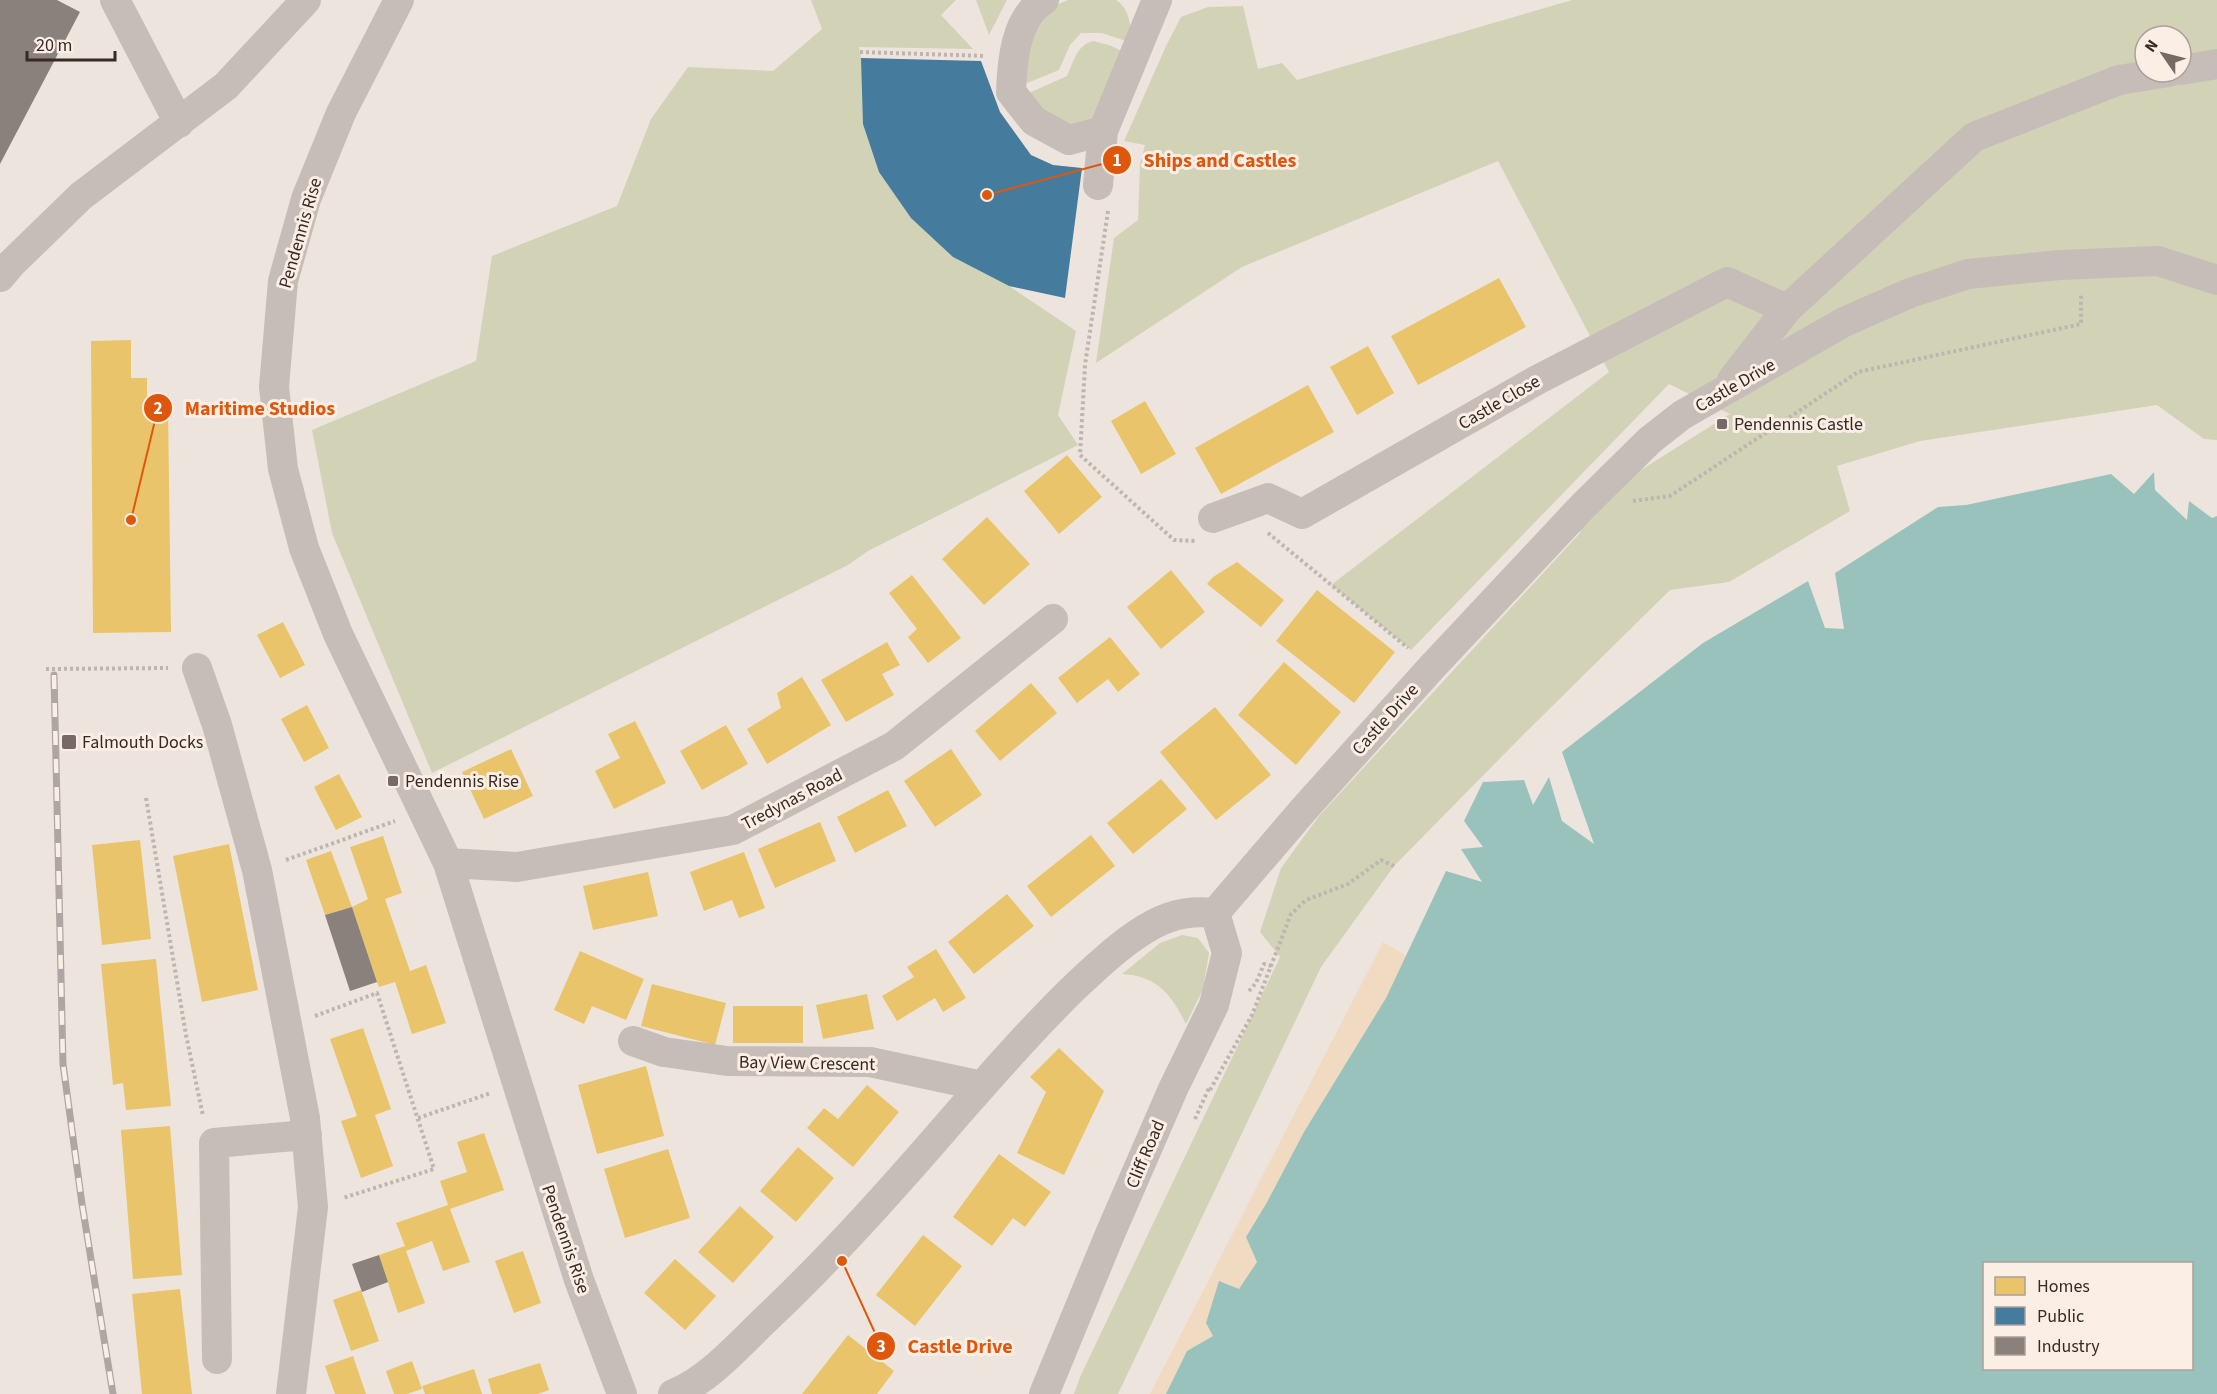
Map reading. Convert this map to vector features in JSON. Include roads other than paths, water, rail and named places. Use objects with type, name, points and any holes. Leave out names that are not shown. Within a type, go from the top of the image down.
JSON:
[{"type":"street","points":[[115,0],[178,123]]},
{"type":"street","points":[[0,277],[81,196],[226,86],[306,0]]},
{"type":"street","name":"Pendennis Rise","points":[[399,0],[341,113],[306,200],[283,281],[274,387],[283,469],[304,548],[338,634],[448,863],[579,1280],[622,1394]]},
{"type":"street","points":[[1044,0],[1039,3],[1023,25],[1012,61],[1011,92],[1034,122],[1069,140],[1103,131]]},
{"type":"street","points":[[1098,185],[1103,131],[1157,0]]},
{"type":"street","points":[[2193,68],[2217,64]]},
{"type":"street","points":[[1723,392],[1786,309],[1974,137],[2120,80],[2133,78]]},
{"type":"street","name":"Castle Drive","points":[[1215,913],[1305,808],[1432,667],[1582,507],[1650,440],[1682,415],[1844,322],[1910,293],[1968,274],[2060,265],[2080,266],[2158,261],[2217,279]]},
{"type":"street","name":"Castle Close","points":[[1208,529],[1268,498],[1302,514],[1537,380],[1727,282],[1786,309]]},
{"type":"street","name":"Tredynas Road","points":[[448,863],[518,867],[733,830],[894,746],[1053,619]]},
{"type":"street","points":[[197,668],[217,725],[257,870],[305,1118],[313,1208],[291,1394]]},
{"type":"street","points":[[672,1394],[687,1389],[726,1358],[776,1310],[888,1195],[1050,1011],[1110,954],[1153,924],[1177,913],[1200,911],[1215,913]]},
{"type":"street","name":"Cliff Road","points":[[1044,1394],[1173,1089],[1214,1005],[1227,953],[1215,913]]},
{"type":"street","name":"Bay View Crescent","points":[[633,1041],[664,1052],[727,1061],[870,1062],[982,1086]]},
{"type":"street","points":[[217,1359],[214,1143],[307,1135]]},
{"type":"water","points":[[2154,472],[2155,490],[2187,520],[2189,501],[2212,518],[2217,516],[2217,1394],[1166,1394],[1187,1351],[1213,1336],[1206,1323],[1219,1281],[1239,1289],[1257,1262],[1246,1237],[1304,1132],[1386,998],[1446,871],[1482,882],[1461,849],[1483,847],[1464,821],[1483,782],[1524,780],[1533,805],[1549,777],[1562,821],[1594,844],[1562,752],[1703,643],[1808,581],[1825,628],[1844,629],[1835,573],[1938,507],[1966,505],[2111,474],[2134,494]]},
{"type":"railway","points":[[54,675],[63,1064],[82,1204],[113,1394]]},
{"type":"place","name":"Ships and Castles","points":[[987,195]]},
{"type":"place","name":"Pendennis Castle","points":[[1722,424]]},
{"type":"place","name":"Maritime Studios","points":[[131,520]]},
{"type":"place","name":"Falmouth Docks","points":[[69,742]]},
{"type":"place","name":"Pendennis Rise","points":[[393,781]]},
{"type":"place","name":"Castle Drive","points":[[842,1261]]}]
